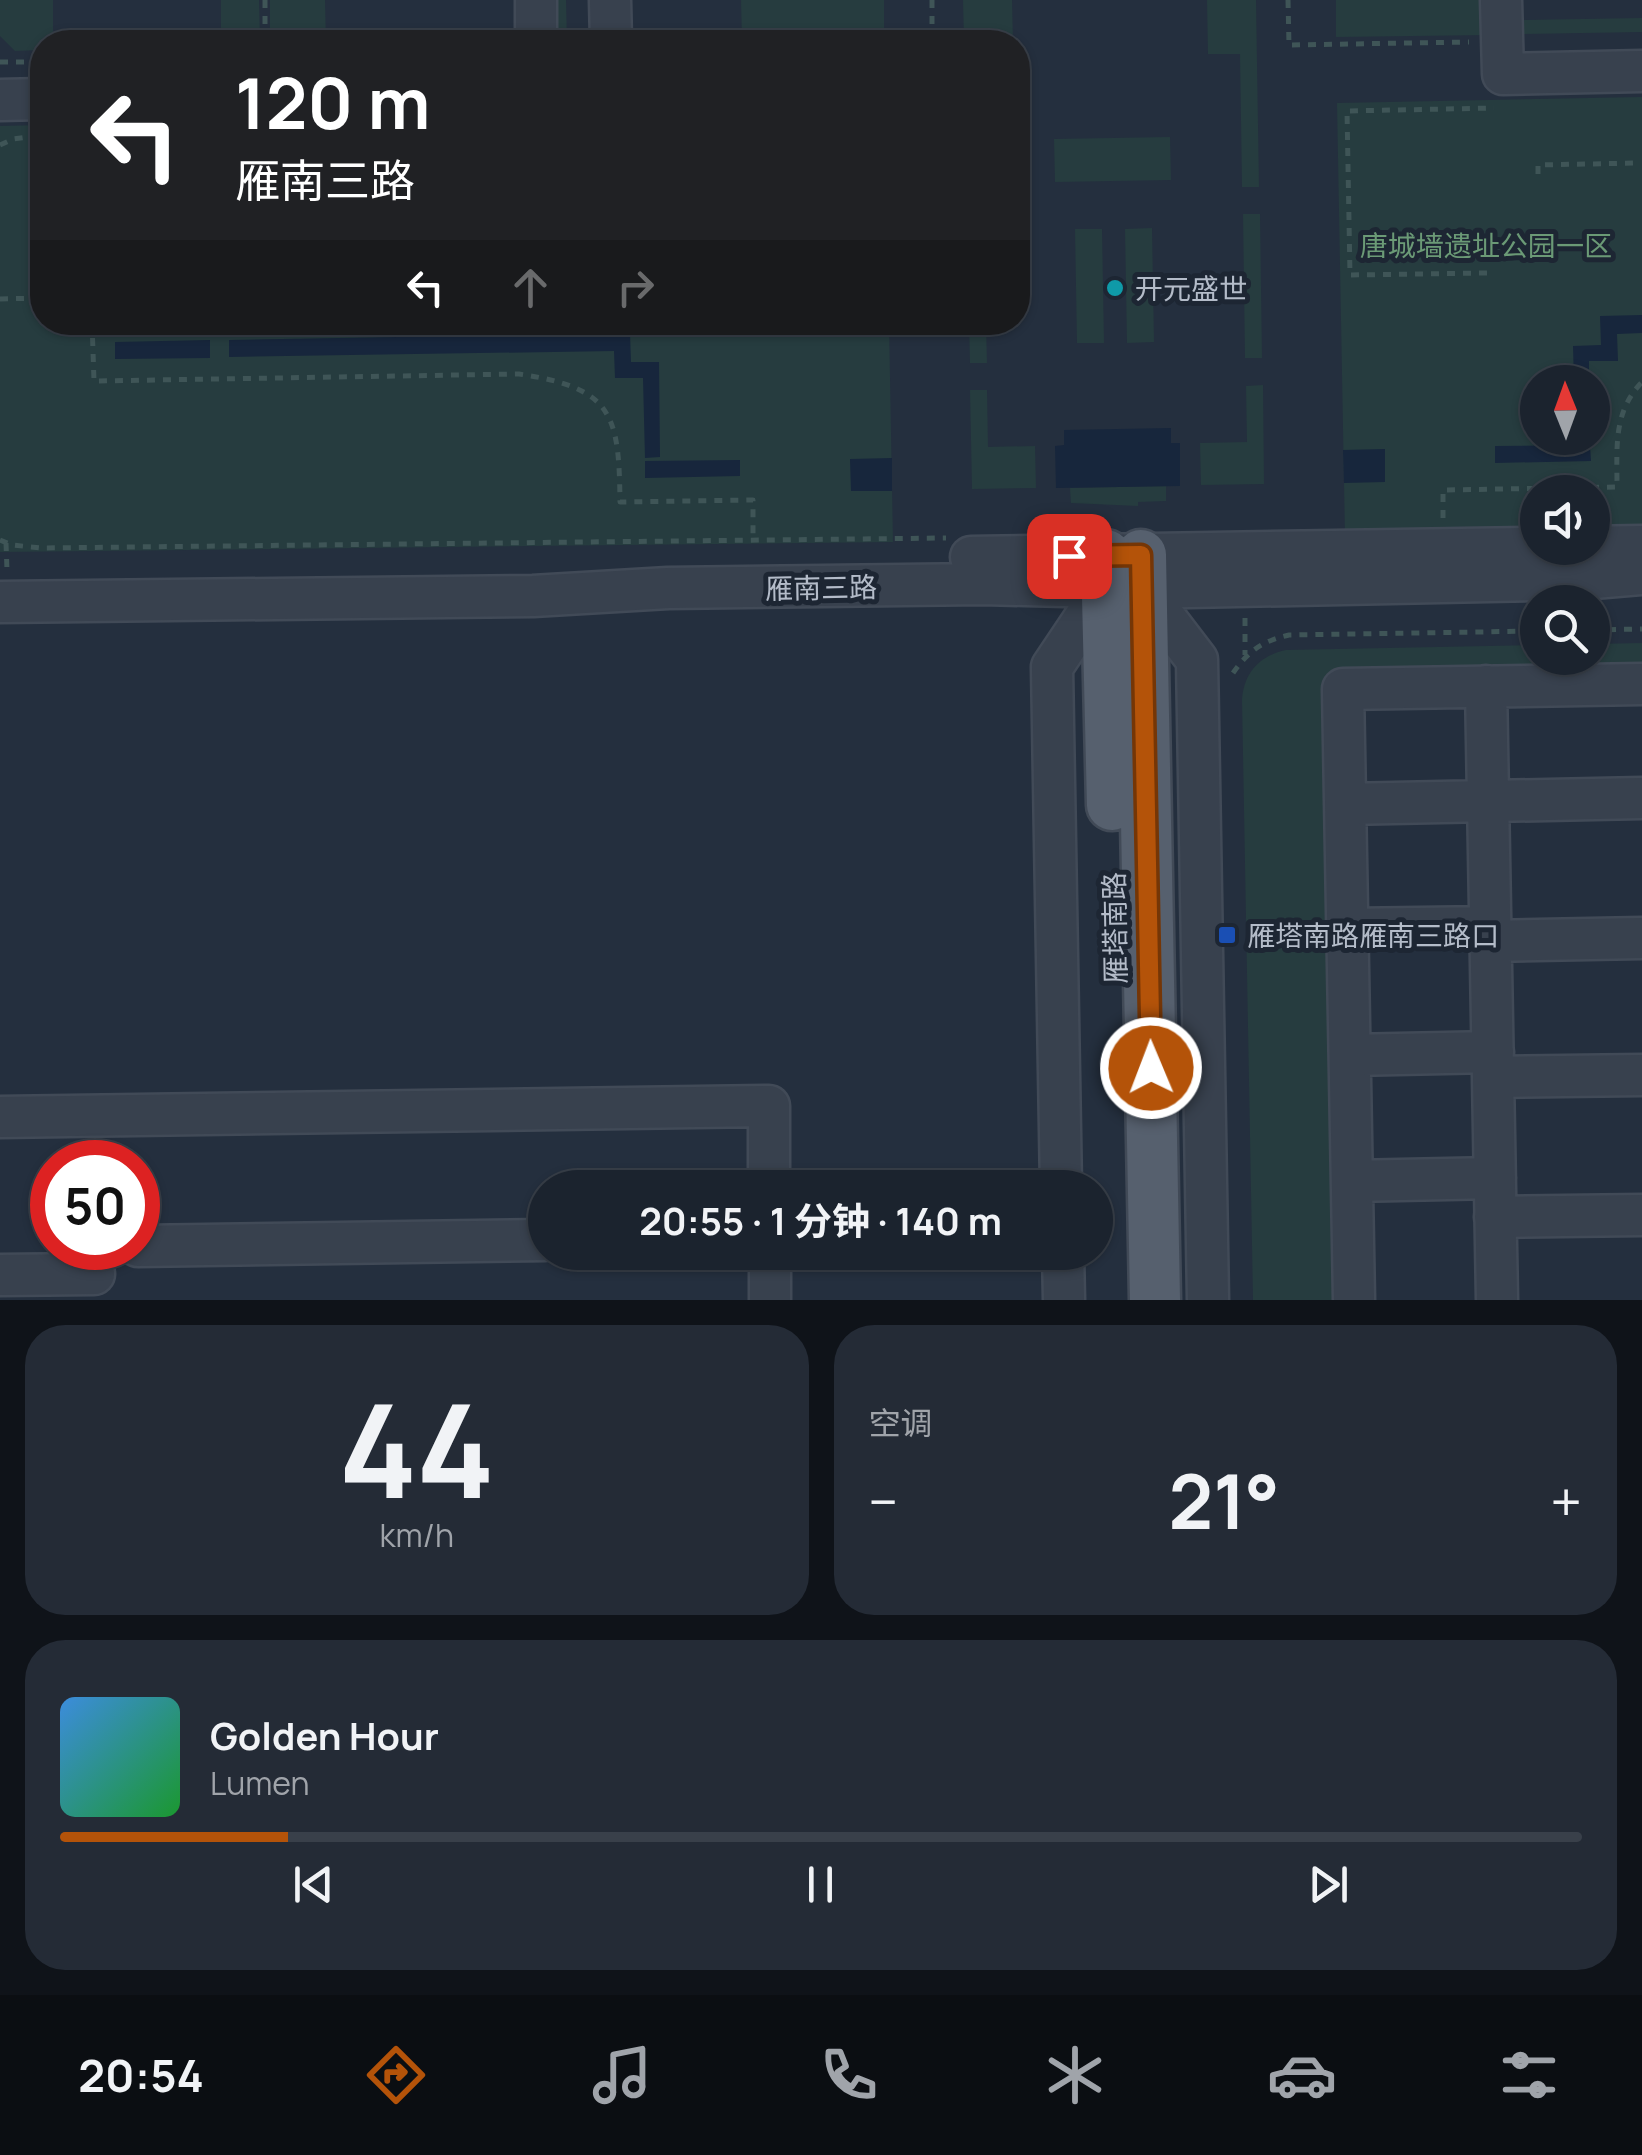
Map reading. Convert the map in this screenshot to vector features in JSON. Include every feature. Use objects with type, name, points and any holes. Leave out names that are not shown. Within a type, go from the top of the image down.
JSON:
[{"type":"main road","name":"雁塔南路","points":[[1120,1300],[1124,571]]},
{"type":"main road","name":"雁塔南路","points":[[1124,571],[1154,1300]]},
{"type":"street","points":[[536,0],[536,30]]},
{"type":"street","points":[[583,0],[584,30]]},
{"type":"street","points":[[610,0],[611,30]]},
{"type":"street","points":[[1501,0],[1503,74],[1642,71]]},
{"type":"street","points":[[0,100],[30,99]]},
{"type":"street","name":"雁南三路","points":[[0,602],[533,596],[1642,546]]},
{"type":"street","name":"雁南三路","points":[[0,581],[35,577],[560,568],[662,561],[1582,579],[1642,574]]},
{"type":"street","points":[[1062,1170],[1052,667],[1124,571],[1197,660],[1208,1300]]},
{"type":"street","points":[[1354,1300],[1343,689],[1642,684]]},
{"type":"street","points":[[1486,686],[1497,1300]]},
{"type":"street","points":[[1345,804],[1642,798]]},
{"type":"street","points":[[1348,929],[1642,938]]},
{"type":"street","points":[[1350,1055],[1642,1074]]},
{"type":"street","points":[[0,1117],[769,1106],[770,1170]]},
{"type":"street","points":[[1352,1181],[1642,1214]]},
{"type":"street","points":[[160,1246],[528,1240]]},
{"type":"street","points":[[770,1270],[770,1300]]},
{"type":"street","points":[[1063,1270],[1064,1300]]},
{"type":"street","points":[[0,1275],[94,1274]]},
{"type":"path","points":[[264,0],[265,30]]},
{"type":"path","points":[[932,0],[932,30]]},
{"type":"path","points":[[1288,0],[1288,45],[1503,74]]},
{"type":"path","points":[[0,62],[30,62]]},
{"type":"path","points":[[1486,273],[1350,276],[1347,111],[1503,74]]},
{"type":"path","points":[[0,145],[30,136]]},
{"type":"path","points":[[1538,174],[1538,165],[1637,164]]},
{"type":"path","points":[[0,299],[30,298]]},
{"type":"path","points":[[92,335],[94,381],[518,374],[559,380],[591,396],[612,420],[620,445],[620,502],[753,500],[753,540]]},
{"type":"path","points":[[1444,527],[1443,490],[1618,486],[1616,433],[1622,408],[1642,382]]},
{"type":"path","points":[[0,540],[12,545],[61,548],[953,538]]},
{"type":"path","points":[[1610,630],[1642,629]]},
{"type":"path","points":[[1231,678],[1246,655],[1265,641],[1289,635],[1520,631]]},
{"type":"green space","points":[[0,0],[53,0],[53,30],[30,30],[30,50],[15,51],[0,36]]},
{"type":"green space","points":[[221,0],[259,0],[260,30],[221,30]]},
{"type":"green space","points":[[270,0],[325,0],[326,30],[270,30]]},
{"type":"green space","points":[[548,0],[566,0],[567,30],[549,30]]},
{"type":"green space","points":[[741,0],[884,0],[884,30],[742,30]]},
{"type":"green space","points":[[963,0],[1012,0],[1013,30],[964,30]]},
{"type":"green space","points":[[1207,0],[1256,0],[1259,187],[1242,187],[1240,54],[1208,54]]},
{"type":"green space","points":[[1336,0],[1489,0],[1490,35],[1336,37]]},
{"type":"green space","points":[[1642,18],[1642,32],[1520,34],[1520,20]]},
{"type":"green space","name":"唐城墙遗址公园一区","points":[[1642,97],[1642,533],[1610,534],[1610,475],[1520,475],[1520,535],[1345,537],[1337,103]]},
{"type":"green space","points":[[30,125],[30,335],[889,335],[893,542],[0,552],[0,126]]},
{"type":"green space","points":[[1170,137],[1171,180],[1055,182],[1054,139]]},
{"type":"green space","points":[[1243,214],[1260,214],[1262,358],[1245,358]]},
{"type":"green space","points":[[1152,228],[1154,342],[1127,343],[1125,229]]},
{"type":"green space","points":[[1075,229],[1102,229],[1104,343],[1077,343]]},
{"type":"green space","points":[[969,335],[986,335],[987,363],[970,363]]},
{"type":"green space","points":[[1263,385],[1264,484],[1201,485],[1200,443],[1247,442],[1246,386]]},
{"type":"green space","points":[[970,390],[987,390],[988,447],[1035,446],[1036,488],[972,489]]},
{"type":"green space","points":[[1166,486],[1166,501],[1138,502],[1138,506],[1071,503],[1070,488]]},
{"type":"green space","points":[[1642,643],[1642,670],[1610,671],[1610,644]]},
{"type":"green space","points":[[1520,645],[1520,672],[1329,676],[1340,1300],[1253,1300],[1242,700],[1255,667],[1286,650]]},
{"type":"water","points":[[1642,315],[1642,333],[1617,334],[1618,361],[1574,365],[1573,346],[1601,345],[1600,316]]},
{"type":"water","points":[[630,335],[631,362],[659,362],[660,457],[645,458],[643,378],[615,378],[614,351],[229,357],[229,340]]},
{"type":"water","points":[[210,340],[210,358],[115,359],[115,342]]},
{"type":"water","points":[[1171,428],[1171,443],[1180,443],[1180,486],[1056,488],[1055,446],[1064,445],[1064,430]]},
{"type":"water","points":[[1495,446],[1520,446],[1520,455],[1591,455],[1591,461],[1495,463]]},
{"type":"water","points":[[1385,449],[1385,482],[1344,483],[1343,450]]},
{"type":"water","points":[[892,458],[892,491],[851,491],[850,459]]},
{"type":"water","points":[[740,460],[740,476],[645,478],[645,461]]},
{"type":"place","name":"开元盛世","points":[[1115,288]]},
{"type":"place","name":"雁塔南路雁南三路口","points":[[1227,935]]},
{"type":"route","points":[[1069,556],[1141,555],[1151,1068]]}]
